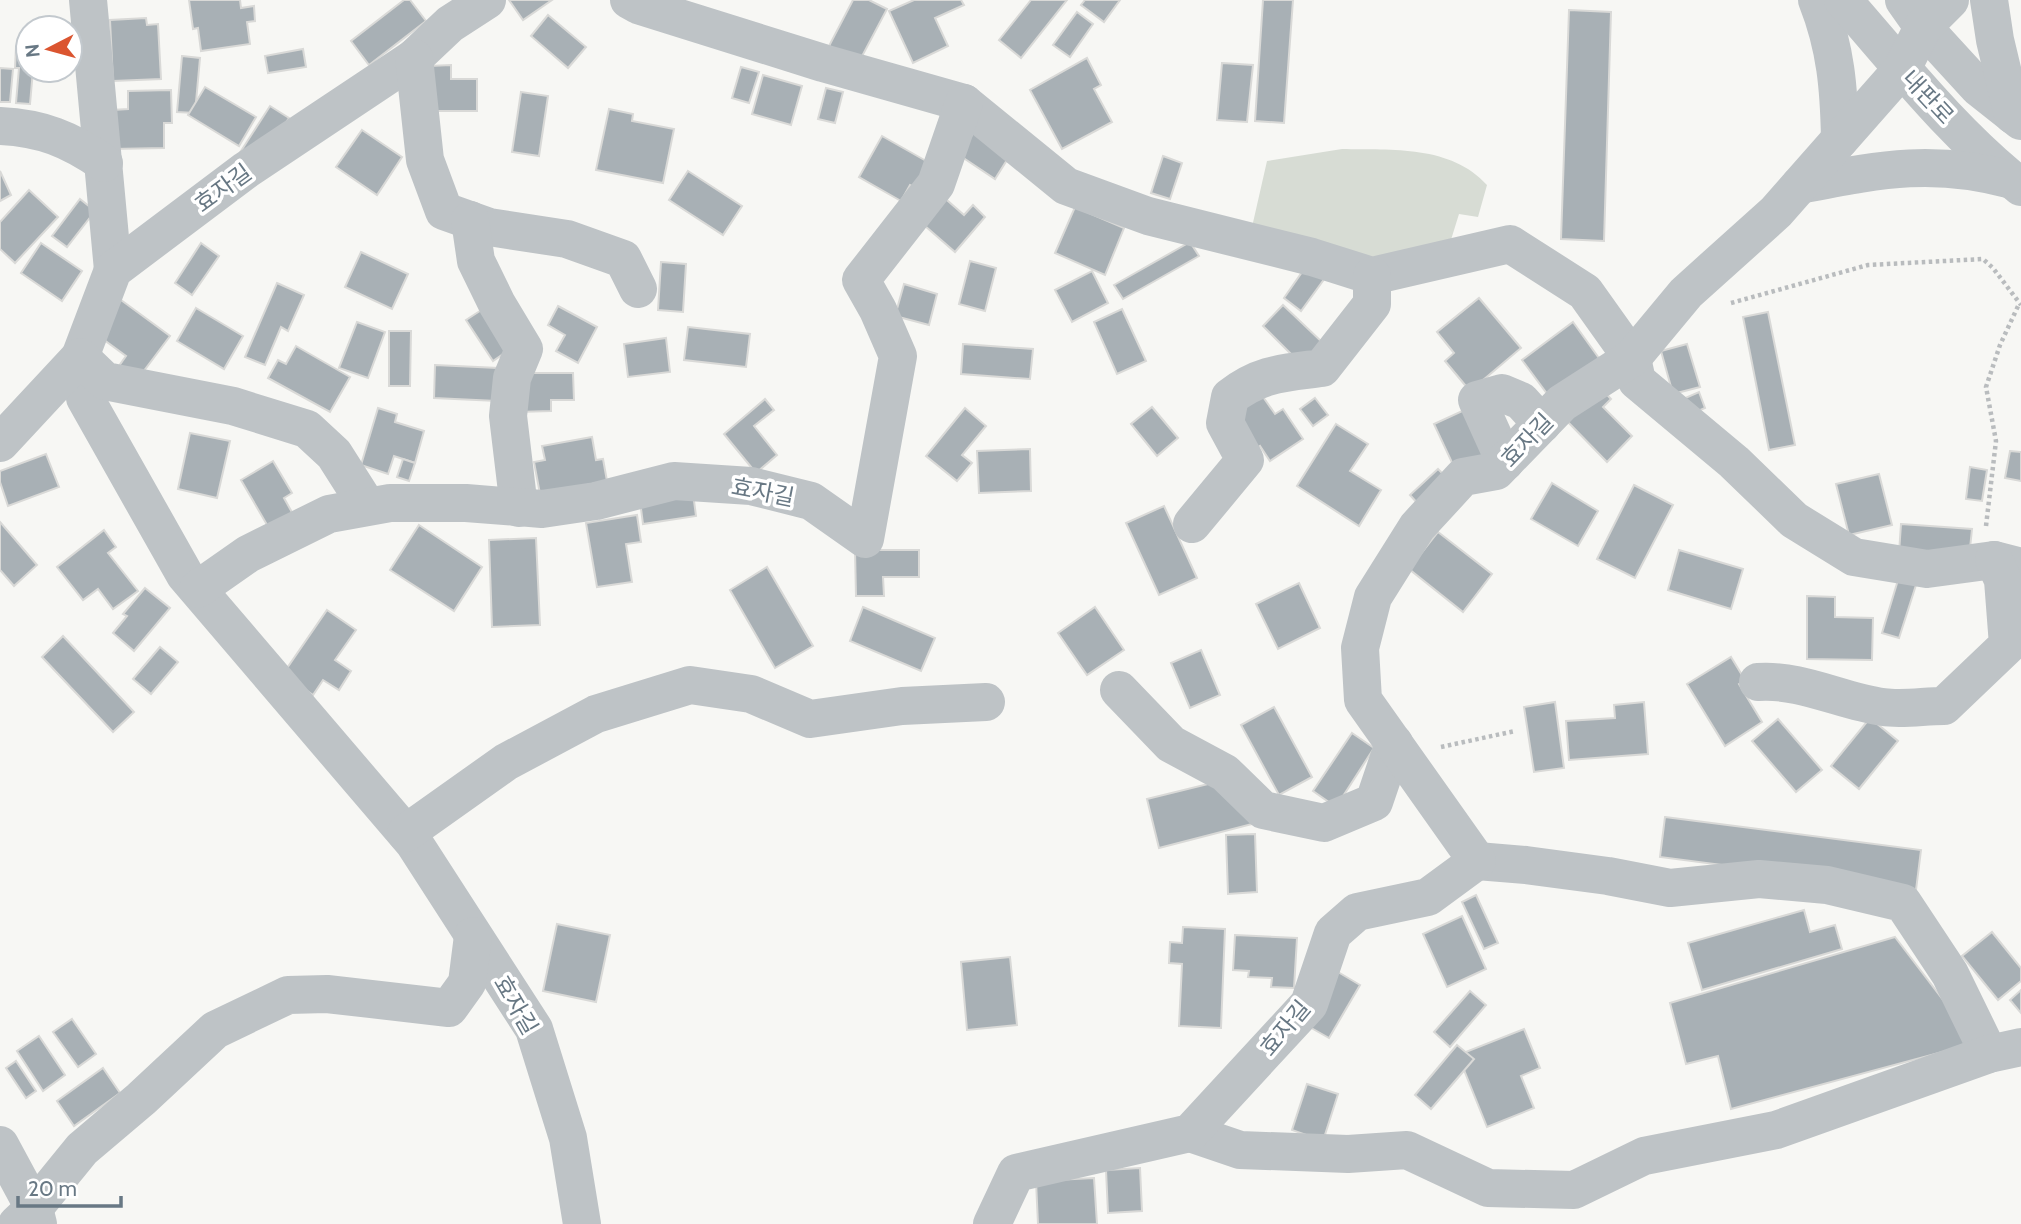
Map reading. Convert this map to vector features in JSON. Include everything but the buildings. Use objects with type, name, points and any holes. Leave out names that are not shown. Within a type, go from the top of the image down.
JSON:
[{"type":"street","points":[[88,0],[113,270]]},
{"type":"street","name":"효자길","points":[[0,443],[80,357],[113,270],[246,170],[414,58],[450,24],[487,0]]},
{"type":"street","points":[[629,0],[797,55],[964,103],[1066,186],[1148,216],[1312,257],[1372,276],[1510,244],[1585,292],[1632,358],[1637,381],[1734,462],[1794,520],[1854,557],[1927,569],[2007,563],[2003,580],[2008,645],[1944,706],[1884,707],[1818,689],[1772,681],[1758,682]]},
{"type":"street","points":[[1817,0],[1836,60],[1840,95],[1840,139]]},
{"type":"street","name":"내판로","points":[[1843,0],[1937,109],[2017,183]]},
{"type":"street","points":[[1914,13],[1950,0]]},
{"type":"street","points":[[1989,0],[1995,40],[2017,118]]},
{"type":"street","name":"효자길","points":[[1190,1133],[1309,1004],[1333,933],[1357,912],[1428,897],[1477,861],[1363,700],[1360,648],[1373,597],[1416,527],[1463,477],[1496,471],[1562,403],[1632,358],[1686,293],[1776,212],[1902,69],[1914,13]]},
{"type":"street","name":"내판로","points":[[1914,13],[1978,87],[2017,118]]},
{"type":"street","points":[[414,58],[425,160],[444,211],[489,227],[567,239],[623,259],[638,289]]},
{"type":"street","name":"효자길","points":[[198,589],[248,554],[329,514],[390,503],[466,503],[542,509],[596,501],[674,481],[751,486],[811,501],[865,539],[898,356],[878,310],[861,280],[936,184],[964,103]]},
{"type":"street","points":[[0,126],[23,127],[74,143],[104,163]]},
{"type":"street","points":[[1800,185],[1882,169],[1932,167],[1976,170],[2017,183]]},
{"type":"street","points":[[470,220],[476,261],[497,304],[524,349],[512,379],[508,416],[519,508]]},
{"type":"street","points":[[1192,524],[1245,460],[1225,423],[1230,397],[1269,375],[1322,368],[1372,304],[1372,276]]},
{"type":"street","points":[[80,357],[105,381],[233,406],[307,429],[334,454],[367,506]]},
{"type":"street","name":"효자길","points":[[80,357],[85,398],[185,575],[414,843],[534,1030],[568,1138],[582,1224]]},
{"type":"street","points":[[1505,462],[1477,400],[1502,393],[1521,401],[1542,424]]},
{"type":"street","points":[[406,833],[506,762],[596,714],[690,685],[751,694],[810,719],[902,706],[986,702]]},
{"type":"street","points":[[1119,690],[1171,744],[1225,773],[1263,810],[1325,823],[1374,803],[1398,749]]},
{"type":"street","points":[[992,1224],[1016,1173],[1190,1133],[1240,1150],[1348,1154],[1407,1150],[1488,1188],[1574,1189],[1644,1156],[1776,1130],[2005,1050],[1903,903],[1827,885],[1759,879],[1670,888],[1608,876],[1477,861]]},
{"type":"street","points":[[30,1219],[82,1149],[215,1030],[288,995],[327,994],[449,1008],[467,983],[473,936]]},
{"type":"street","points":[[0,1144],[30,1219]]},
{"type":"path","points":[[1724,306],[1868,265],[1983,258],[2020,304],[2000,345],[1986,387],[1996,441],[1985,534],[2007,563]]},
{"type":"path","points":[[1398,749],[1515,731]]},
{"type":"shaded area","points":[[1342,149],[1420,152],[1456,163],[1487,185],[1478,217],[1459,214],[1450,243],[1367,261],[1252,227],[1267,161]]}]
